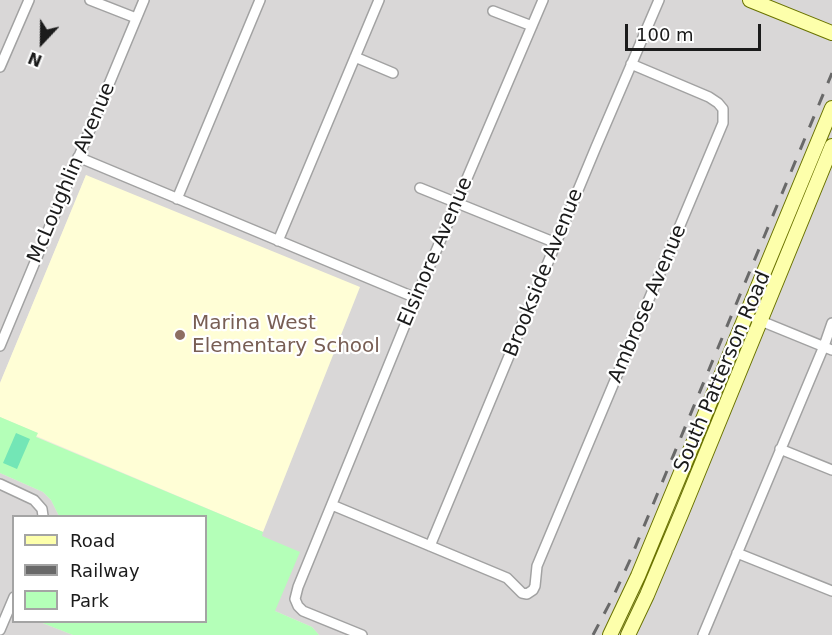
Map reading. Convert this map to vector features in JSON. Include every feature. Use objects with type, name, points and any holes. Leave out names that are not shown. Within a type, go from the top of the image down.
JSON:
[{"type":"street","points":[[0,67],[29,0]]},
{"type":"street","points":[[90,0],[136,18]]},
{"type":"street","name":"McLoughlin Avenue","points":[[0,346],[144,0]]},
{"type":"street","points":[[177,199],[260,0]]},
{"type":"street","points":[[278,240],[379,0]]},
{"type":"street","name":"Elsinore Avenue","points":[[337,630],[298,606],[295,599],[298,587],[456,202],[543,0]]},
{"type":"street","name":"Brookside Avenue","points":[[430,546],[658,0]]},
{"type":"street","points":[[750,0],[832,33]]},
{"type":"street","points":[[493,11],[532,26]]},
{"type":"street","points":[[356,57],[393,73]]},
{"type":"street","name":"Ambrose Avenue","points":[[430,546],[507,578],[522,593],[530,593],[535,586],[537,566],[723,123],[723,109],[709,97],[631,64]]},
{"type":"street","name":"South Patterson Road","points":[[610,635],[634,586],[832,108]]},
{"type":"street","name":"South Patterson Road","points":[[628,635],[761,321],[832,146]]},
{"type":"street","points":[[78,157],[416,298]]},
{"type":"street","points":[[420,188],[556,243]]},
{"type":"street","points":[[746,315],[828,348]]},
{"type":"street","points":[[703,635],[780,449],[828,348],[832,323]]},
{"type":"street","points":[[780,449],[832,470]]},
{"type":"street","points":[[0,484],[29,496],[42,513]]},
{"type":"street","points":[[332,505],[430,546]]},
{"type":"street","points":[[737,553],[832,591]]},
{"type":"street","points":[[0,630],[12,602]]},
{"type":"street","points":[[337,630],[362,635]]},
{"type":"shaded area","points":[[0,0],[832,0],[832,635],[319,635],[312,627],[275,611],[261,536],[90,178],[86,175],[0,383]]},
{"type":"shaded area","name":"Marina West Elementary School","points":[[86,175],[360,287],[263,532],[36,436],[37,433],[0,417],[0,383]]},
{"type":"shaded area","points":[[0,473],[43,492],[51,500],[58,515],[12,515],[12,623],[43,623],[73,635],[0,635]]},
{"type":"green space","points":[[0,417],[38,433],[36,437],[263,532],[262,536],[300,552],[275,611],[312,627],[319,635],[73,635],[43,623],[207,623],[207,515],[58,515],[51,500],[43,492],[0,473]]},
{"type":"green space","points":[[16,433],[30,439],[17,469],[3,463]]},
{"type":"railway","points":[[593,635],[630,560],[832,73]]},
{"type":"place","name":"Marina West Elementary School","points":[[180,335]]}]
